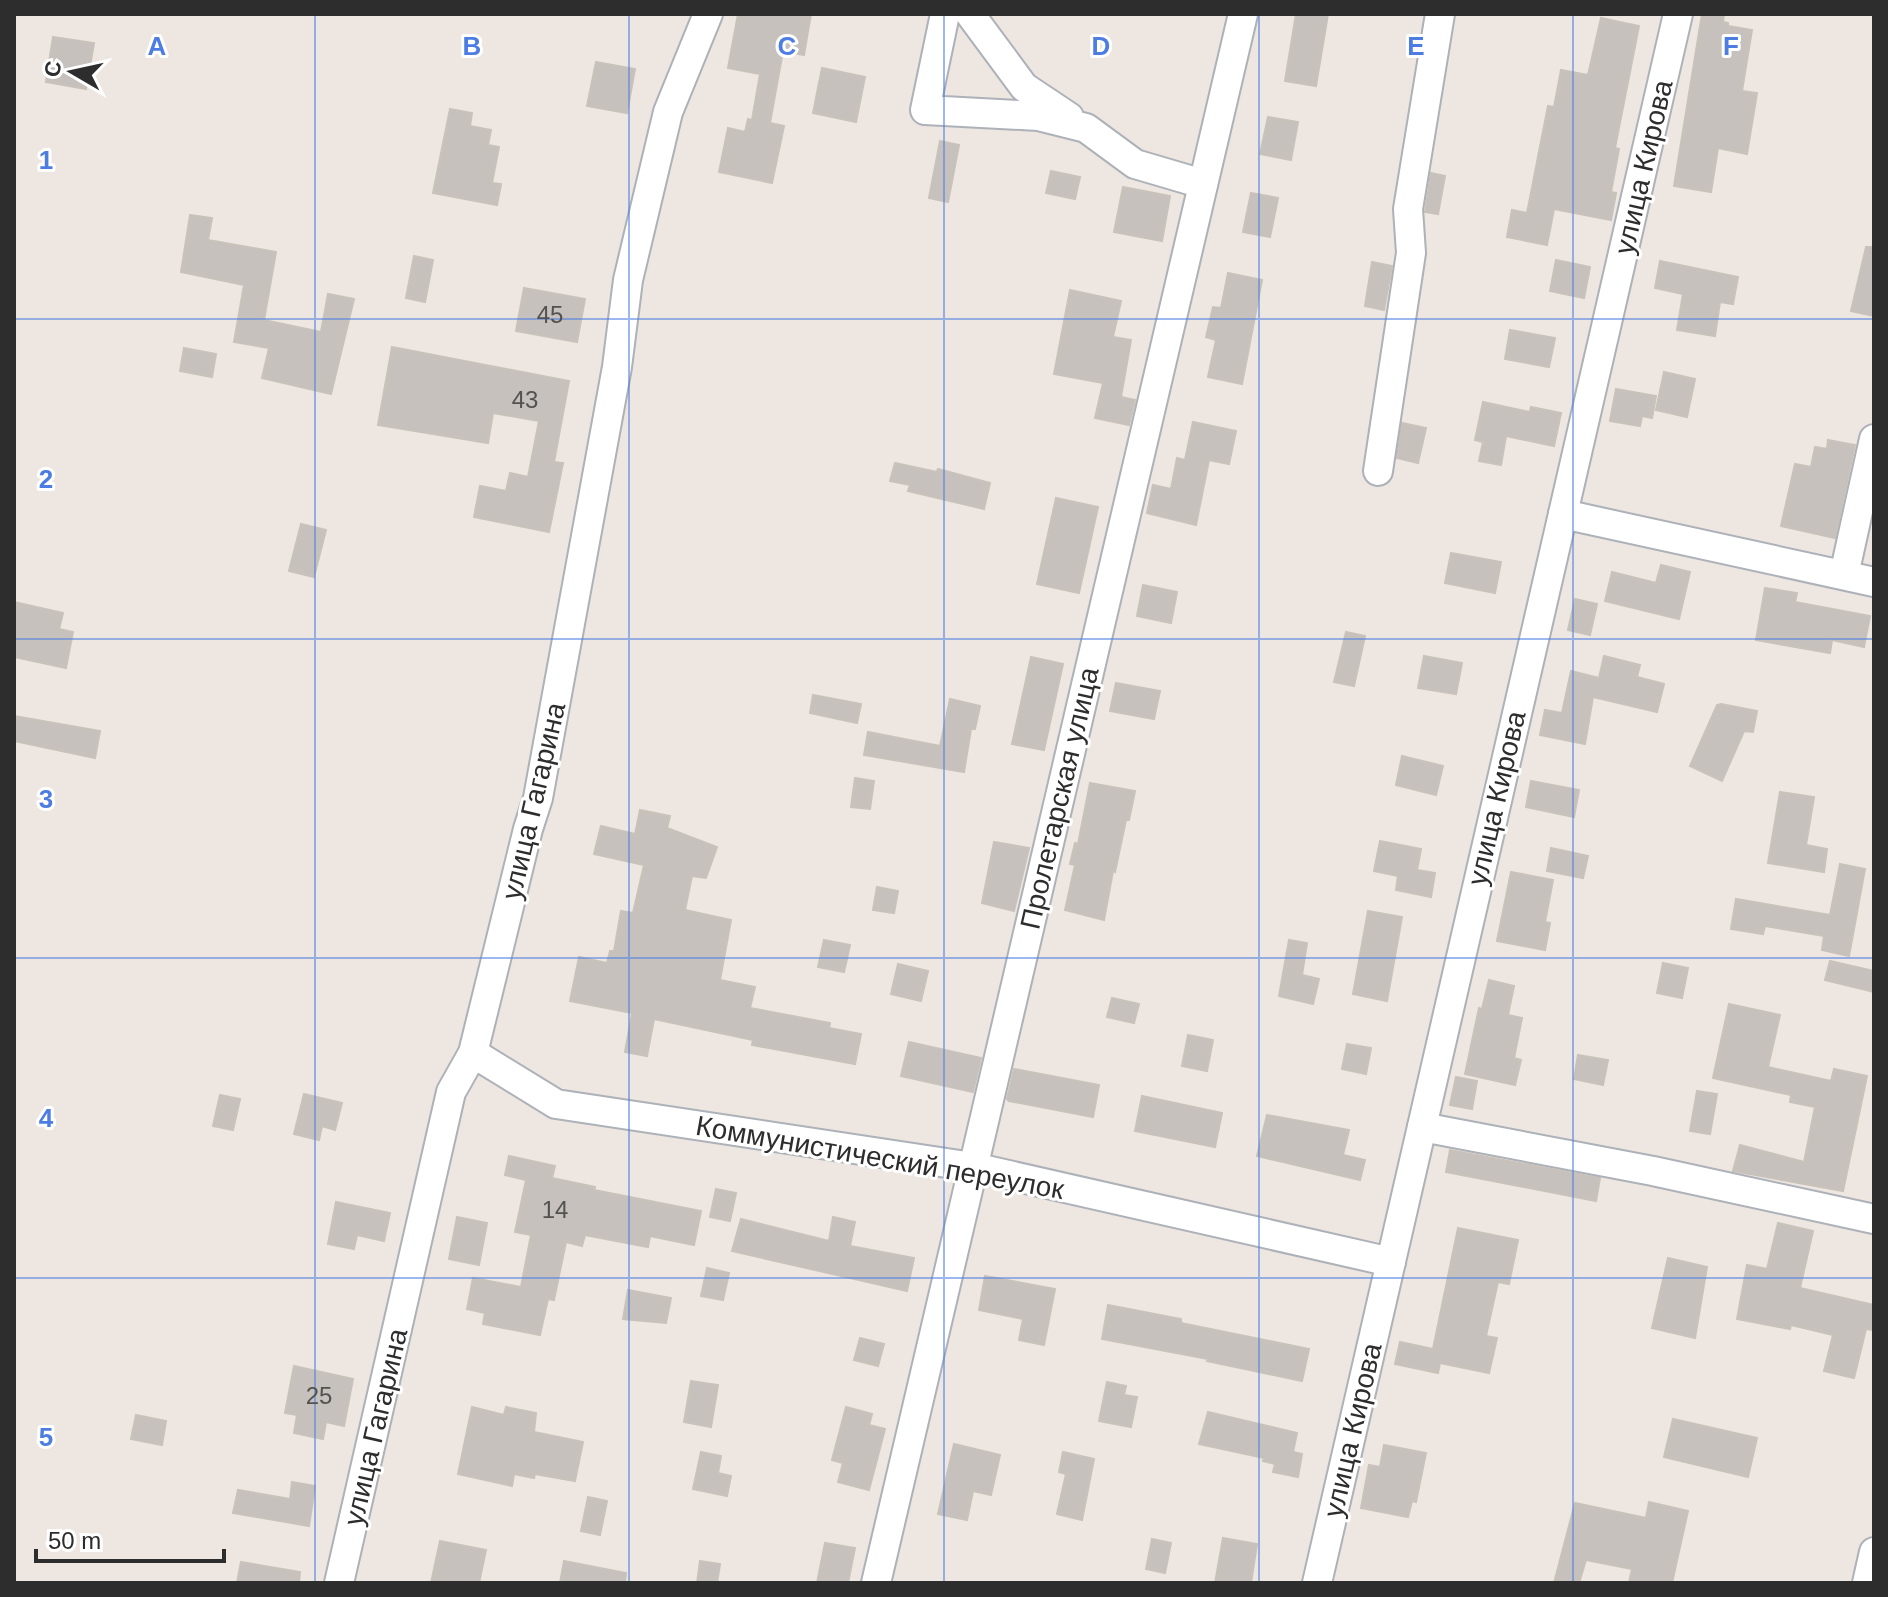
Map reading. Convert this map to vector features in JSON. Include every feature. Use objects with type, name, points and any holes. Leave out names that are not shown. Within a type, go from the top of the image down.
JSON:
[{"type":"street","name":"улица Гагарина","points":[[339,1583],[451,1092],[473,1053],[548,751],[617,367],[628,280],[668,112],[708,14]]},
{"type":"street","points":[[945,14],[925,110],[1038,116],[1086,128]]},
{"type":"street","points":[[970,14],[1024,87],[1135,164],[1203,184]]},
{"type":"street","name":"Пролетарская улица","points":[[876,1583],[1243,14]]},
{"type":"street","points":[[1378,471],[1411,253],[1408,209],[1440,14]]},
{"type":"street","name":"улица Кирова","points":[[1317,1583],[1678,14]]},
{"type":"street","points":[[1844,575],[1874,439]]},
{"type":"street","points":[[1563,514],[1874,582]]},
{"type":"street","name":"Коммунистический переулок","points":[[473,1053],[556,1104],[973,1167],[1391,1262]]},
{"type":"street","points":[[1422,1127],[1653,1171],[1874,1219]]},
{"type":"street","points":[[1867,1583],[1874,1552]]},
{"type":"building","points":[[738,14],[811,14],[804,55],[783,51],[770,123],[784,126],[772,183],[719,172],[728,128],[745,132],[748,119],[752,120],[760,74],[728,68]]},
{"type":"building","points":[[1296,14],[1328,14],[1316,86],[1285,81]]},
{"type":"building","points":[[1702,14],[1724,14],[1723,22],[1728,26],[1752,30],[1742,91],[1757,93],[1747,154],[1718,148],[1711,192],[1674,186]]},
{"type":"building","points":[[1601,18],[1639,26],[1615,148],[1619,149],[1611,192],[1616,193],[1611,220],[1554,209],[1547,245],[1507,237],[1512,210],[1527,213],[1548,106],[1554,107],[1561,70],[1588,75]]},
{"type":"building","points":[[53,37],[94,43],[86,89],[46,82]]},
{"type":"building","points":[[596,62],[635,69],[627,113],[587,106]]},
{"type":"building","points":[[822,68],[865,77],[856,122],[813,113]]},
{"type":"building","points":[[450,109],[472,113],[470,126],[491,130],[488,145],[499,147],[492,183],[501,184],[497,205],[433,193]]},
{"type":"building","points":[[1268,117],[1298,122],[1291,160],[1260,154]]},
{"type":"building","points":[[940,141],[959,145],[948,202],[929,198]]},
{"type":"building","points":[[1051,171],[1080,177],[1075,199],[1046,193]]},
{"type":"building","points":[[1431,173],[1445,176],[1438,214],[1425,212]]},
{"type":"building","points":[[1123,187],[1170,196],[1162,241],[1114,232]]},
{"type":"building","points":[[1251,193],[1278,198],[1270,237],[1243,232]]},
{"type":"building","points":[[190,215],[212,218],[208,240],[276,252],[264,320],[321,332],[328,294],[354,299],[331,394],[262,378],[269,348],[234,342],[244,285],[181,272]]},
{"type":"building","points":[[1866,247],[1874,247],[1874,316],[1851,311]]},
{"type":"building","points":[[414,256],[433,260],[425,302],[406,298]]},
{"type":"building","points":[[1556,260],[1590,267],[1584,298],[1550,291]]},
{"type":"building","points":[[1660,261],[1738,277],[1733,304],[1720,302],[1715,336],[1677,330],[1683,294],[1655,288]]},
{"type":"building","points":[[1372,262],[1392,266],[1384,310],[1365,306]]},
{"type":"building","points":[[1228,273],[1262,280],[1242,384],[1208,377],[1216,340],[1206,337],[1213,307],[1221,308]]},
{"type":"building","points":[[524,288],[585,299],[577,342],[516,331]]},
{"type":"building","points":[[1070,290],[1121,301],[1113,337],[1131,340],[1121,397],[1135,400],[1129,425],[1095,418],[1103,383],[1054,374]]},
{"type":"building","points":[[1510,330],[1555,338],[1549,367],[1505,359]]},
{"type":"building","points":[[392,347],[569,381],[554,462],[563,463],[549,532],[474,517],[480,486],[506,491],[510,473],[528,477],[539,421],[493,413],[488,443],[378,425]]},
{"type":"building","points":[[184,348],[216,354],[212,377],[180,371]]},
{"type":"building","points":[[1664,372],[1695,379],[1687,417],[1656,410]]},
{"type":"building","points":[[1616,389],[1656,396],[1652,418],[1642,416],[1640,426],[1610,421]]},
{"type":"building","points":[[1483,402],[1530,412],[1531,407],[1561,413],[1554,446],[1506,436],[1501,465],[1479,461],[1483,442],[1475,440]]},
{"type":"building","points":[[1193,422],[1236,431],[1229,464],[1209,460],[1196,525],[1147,513],[1153,485],[1171,489],[1177,458],[1185,460]]},
{"type":"building","points":[[1402,423],[1426,428],[1418,463],[1397,458]]},
{"type":"building","points":[[1828,440],[1855,445],[1835,538],[1781,526],[1795,464],[1811,467],[1815,447],[1827,449]]},
{"type":"building","points":[[895,463],[937,472],[938,469],[990,483],[984,509],[908,491],[910,485],[890,481]]},
{"type":"building","points":[[1056,498],[1098,507],[1079,593],[1037,584]]},
{"type":"building","points":[[301,524],[326,530],[314,577],[289,571]]},
{"type":"building","points":[[1451,553],[1501,562],[1495,593],[1445,583]]},
{"type":"building","points":[[1661,565],[1690,572],[1679,619],[1605,601],[1612,572],[1656,583]]},
{"type":"building","points":[[1143,585],[1177,592],[1171,623],[1137,616]]},
{"type":"building","points":[[1765,588],[1797,593],[1795,602],[1870,616],[1864,647],[1832,640],[1830,653],[1756,640]]},
{"type":"building","points":[[1575,599],[1597,604],[1590,635],[1568,630]]},
{"type":"building","points":[[14,602],[63,613],[59,629],[73,632],[66,668],[14,657]]},
{"type":"building","points":[[1346,632],[1365,636],[1354,686],[1334,682]]},
{"type":"building","points":[[1424,656],[1462,663],[1456,694],[1418,688]]},
{"type":"building","points":[[1604,656],[1640,665],[1637,677],[1664,684],[1657,712],[1593,697],[1585,744],[1540,735],[1545,710],[1562,713],[1571,671],[1599,678]]},
{"type":"building","points":[[1031,657],[1063,664],[1044,750],[1012,744]]},
{"type":"building","points":[[1116,683],[1160,691],[1154,719],[1110,711]]},
{"type":"building","points":[[813,695],[861,704],[857,723],[810,713]]},
{"type":"building","points":[[950,699],[980,706],[975,729],[971,729],[964,772],[864,755],[868,732],[940,746]]},
{"type":"building","points":[[1717,705],[1757,711],[1753,732],[1744,731],[1722,781],[1690,766]]},
{"type":"building","points":[[14,716],[100,731],[95,758],[14,741]]},
{"type":"building","points":[[1402,756],[1443,766],[1436,795],[1396,785]]},
{"type":"building","points":[[855,778],[874,781],[870,809],[851,807]]},
{"type":"building","points":[[1531,781],[1579,790],[1574,817],[1526,807]]},
{"type":"building","points":[[1090,783],[1135,791],[1113,871],[1104,920],[1065,910],[1075,865],[1070,864],[1075,843],[1078,844]]},
{"type":"building","points":[[1780,792],[1814,797],[1806,845],[1827,849],[1824,872],[1768,863]]},
{"type":"building","points":[[640,810],[670,816],[667,828],[717,847],[706,878],[692,876],[685,910],[731,920],[720,980],[755,987],[750,1008],[830,1023],[829,1028],[861,1034],[855,1064],[752,1045],[753,1040],[654,1019],[647,1056],[625,1052],[632,1013],[570,1001],[579,957],[607,963],[610,951],[614,951],[621,911],[633,913],[644,865],[594,854],[601,826],[635,834]]},
{"type":"building","points":[[1380,841],[1421,849],[1417,870],[1435,873],[1431,897],[1396,890],[1398,876],[1374,871]]},
{"type":"building","points":[[994,842],[1029,848],[1014,911],[982,903]]},
{"type":"building","points":[[1551,848],[1588,856],[1583,878],[1547,871]]},
{"type":"building","points":[[1840,864],[1865,869],[1849,956],[1822,950],[1824,936],[1765,926],[1763,934],[1731,929],[1736,899],[1830,915]]},
{"type":"building","points":[[1511,872],[1553,880],[1545,922],[1550,923],[1545,950],[1497,941]]},
{"type":"building","points":[[877,887],[898,891],[894,913],[873,910]]},
{"type":"building","points":[[1368,911],[1402,917],[1387,1001],[1353,994]]},
{"type":"building","points":[[824,940],[850,945],[844,972],[818,967]]},
{"type":"building","points":[[1289,940],[1307,943],[1302,975],[1319,979],[1313,1004],[1279,996]]},
{"type":"building","points":[[1830,961],[1874,971],[1874,992],[1825,980]]},
{"type":"building","points":[[1663,963],[1688,968],[1682,998],[1657,993]]},
{"type":"building","points":[[898,964],[928,971],[921,1001],[891,994]]},
{"type":"building","points":[[1489,980],[1514,986],[1508,1015],[1522,1018],[1514,1058],[1521,1060],[1515,1085],[1465,1074],[1479,1008],[1482,1009]]},
{"type":"building","points":[[1112,998],[1139,1004],[1134,1023],[1107,1017]]},
{"type":"building","points":[[1729,1004],[1780,1015],[1768,1067],[1831,1081],[1834,1069],[1867,1076],[1843,1191],[1733,1171],[1740,1145],[1804,1162],[1815,1107],[1790,1102],[1791,1095],[1713,1078]]},
{"type":"building","points":[[1188,1035],[1213,1040],[1207,1071],[1182,1066]]},
{"type":"building","points":[[909,1042],[981,1058],[973,1092],[901,1076]]},
{"type":"building","points":[[1347,1044],[1371,1048],[1366,1074],[1342,1069]]},
{"type":"building","points":[[1578,1055],[1608,1060],[1603,1085],[1574,1079]]},
{"type":"building","points":[[1014,1069],[1099,1085],[1093,1117],[1009,1101]]},
{"type":"building","points":[[1456,1077],[1477,1081],[1472,1109],[1450,1105]]},
{"type":"building","points":[[1697,1091],[1717,1094],[1710,1134],[1690,1131]]},
{"type":"building","points":[[304,1094],[342,1103],[335,1130],[322,1126],[319,1140],[294,1134]]},
{"type":"building","points":[[220,1095],[240,1099],[233,1130],[213,1126]]},
{"type":"building","points":[[1142,1096],[1222,1113],[1215,1147],[1135,1131]]},
{"type":"building","points":[[1267,1115],[1349,1130],[1343,1155],[1365,1160],[1360,1180],[1257,1156]]},
{"type":"building","points":[[1450,1150],[1600,1178],[1596,1201],[1446,1172]]},
{"type":"building","points":[[509,1156],[555,1166],[552,1178],[595,1187],[594,1190],[701,1211],[694,1245],[650,1236],[648,1247],[585,1235],[582,1246],[566,1242],[554,1300],[548,1299],[540,1335],[483,1324],[485,1313],[467,1309],[473,1278],[521,1287],[531,1235],[515,1232],[526,1180],[505,1175]]},
{"type":"building","points":[[716,1189],[736,1193],[730,1221],[710,1217]]},
{"type":"building","points":[[336,1202],[390,1213],[384,1241],[357,1235],[354,1249],[328,1244]]},
{"type":"building","points":[[457,1217],[487,1223],[479,1265],[449,1259]]},
{"type":"building","points":[[833,1217],[855,1222],[850,1246],[914,1258],[907,1291],[732,1251],[741,1219],[829,1241]]},
{"type":"building","points":[[1778,1223],[1813,1231],[1800,1288],[1874,1305],[1874,1330],[1866,1329],[1854,1378],[1824,1371],[1833,1335],[1791,1325],[1790,1329],[1737,1319],[1747,1265],[1767,1269]]},
{"type":"building","points":[[1458,1228],[1518,1240],[1509,1284],[1498,1282],[1486,1336],[1497,1338],[1489,1373],[1440,1363],[1438,1373],[1395,1364],[1400,1342],[1433,1349]]},
{"type":"building","points":[[1668,1258],[1707,1267],[1695,1338],[1652,1328]]},
{"type":"building","points":[[707,1268],[729,1273],[723,1300],[701,1296]]},
{"type":"building","points":[[985,1276],[1055,1289],[1044,1345],[1019,1340],[1023,1319],[979,1310]]},
{"type":"building","points":[[628,1290],[671,1298],[666,1323],[623,1319]]},
{"type":"building","points":[[1108,1305],[1309,1349],[1302,1381],[1102,1339]]},
{"type":"building","points":[[860,1338],[884,1344],[878,1366],[854,1360]]},
{"type":"building","points":[[294,1366],[353,1379],[344,1426],[326,1422],[323,1439],[294,1433],[297,1415],[285,1413]]},
{"type":"building","points":[[691,1381],[718,1385],[711,1427],[684,1422]]},
{"type":"building","points":[[1107,1382],[1126,1386],[1124,1395],[1137,1397],[1131,1427],[1099,1421]]},
{"type":"building","points":[[472,1407],[504,1415],[506,1407],[536,1413],[534,1432],[583,1442],[575,1481],[514,1474],[512,1486],[458,1474]]},
{"type":"building","points":[[846,1407],[872,1414],[869,1425],[885,1429],[869,1490],[838,1482],[843,1463],[832,1460]]},
{"type":"building","points":[[1208,1412],[1297,1433],[1293,1452],[1302,1454],[1298,1477],[1273,1472],[1275,1464],[1263,1461],[1264,1458],[1199,1444]]},
{"type":"building","points":[[136,1415],[166,1421],[162,1445],[131,1439]]},
{"type":"building","points":[[1673,1419],[1757,1438],[1748,1477],[1664,1457]]},
{"type":"building","points":[[954,1444],[1000,1455],[991,1495],[973,1491],[967,1520],[938,1514]]},
{"type":"building","points":[[1384,1445],[1426,1453],[1416,1502],[1412,1501],[1408,1517],[1361,1508],[1369,1465],[1380,1467]]},
{"type":"building","points":[[701,1452],[721,1456],[718,1473],[731,1476],[727,1496],[693,1489]]},
{"type":"building","points":[[1063,1452],[1094,1459],[1082,1520],[1057,1514],[1066,1474],[1059,1472]]},
{"type":"building","points":[[292,1482],[315,1486],[309,1526],[233,1513],[238,1490],[290,1499]]},
{"type":"building","points":[[588,1497],[607,1501],[600,1535],[581,1531]]},
{"type":"building","points":[[1649,1502],[1688,1511],[1672,1583],[1629,1583],[1632,1569],[1586,1560],[1579,1583],[1554,1583],[1575,1503],[1646,1518]]},
{"type":"building","points":[[1223,1538],[1257,1544],[1251,1583],[1215,1583]]},
{"type":"building","points":[[1152,1539],[1171,1543],[1165,1573],[1146,1569]]},
{"type":"building","points":[[440,1541],[486,1550],[479,1583],[431,1583]]},
{"type":"building","points":[[825,1543],[855,1548],[848,1583],[817,1583]]},
{"type":"building","points":[[564,1561],[626,1573],[625,1583],[560,1583]]},
{"type":"building","points":[[700,1561],[720,1564],[717,1583],[697,1583]]},
{"type":"building","points":[[241,1562],[300,1572],[299,1583],[237,1583]]}]
